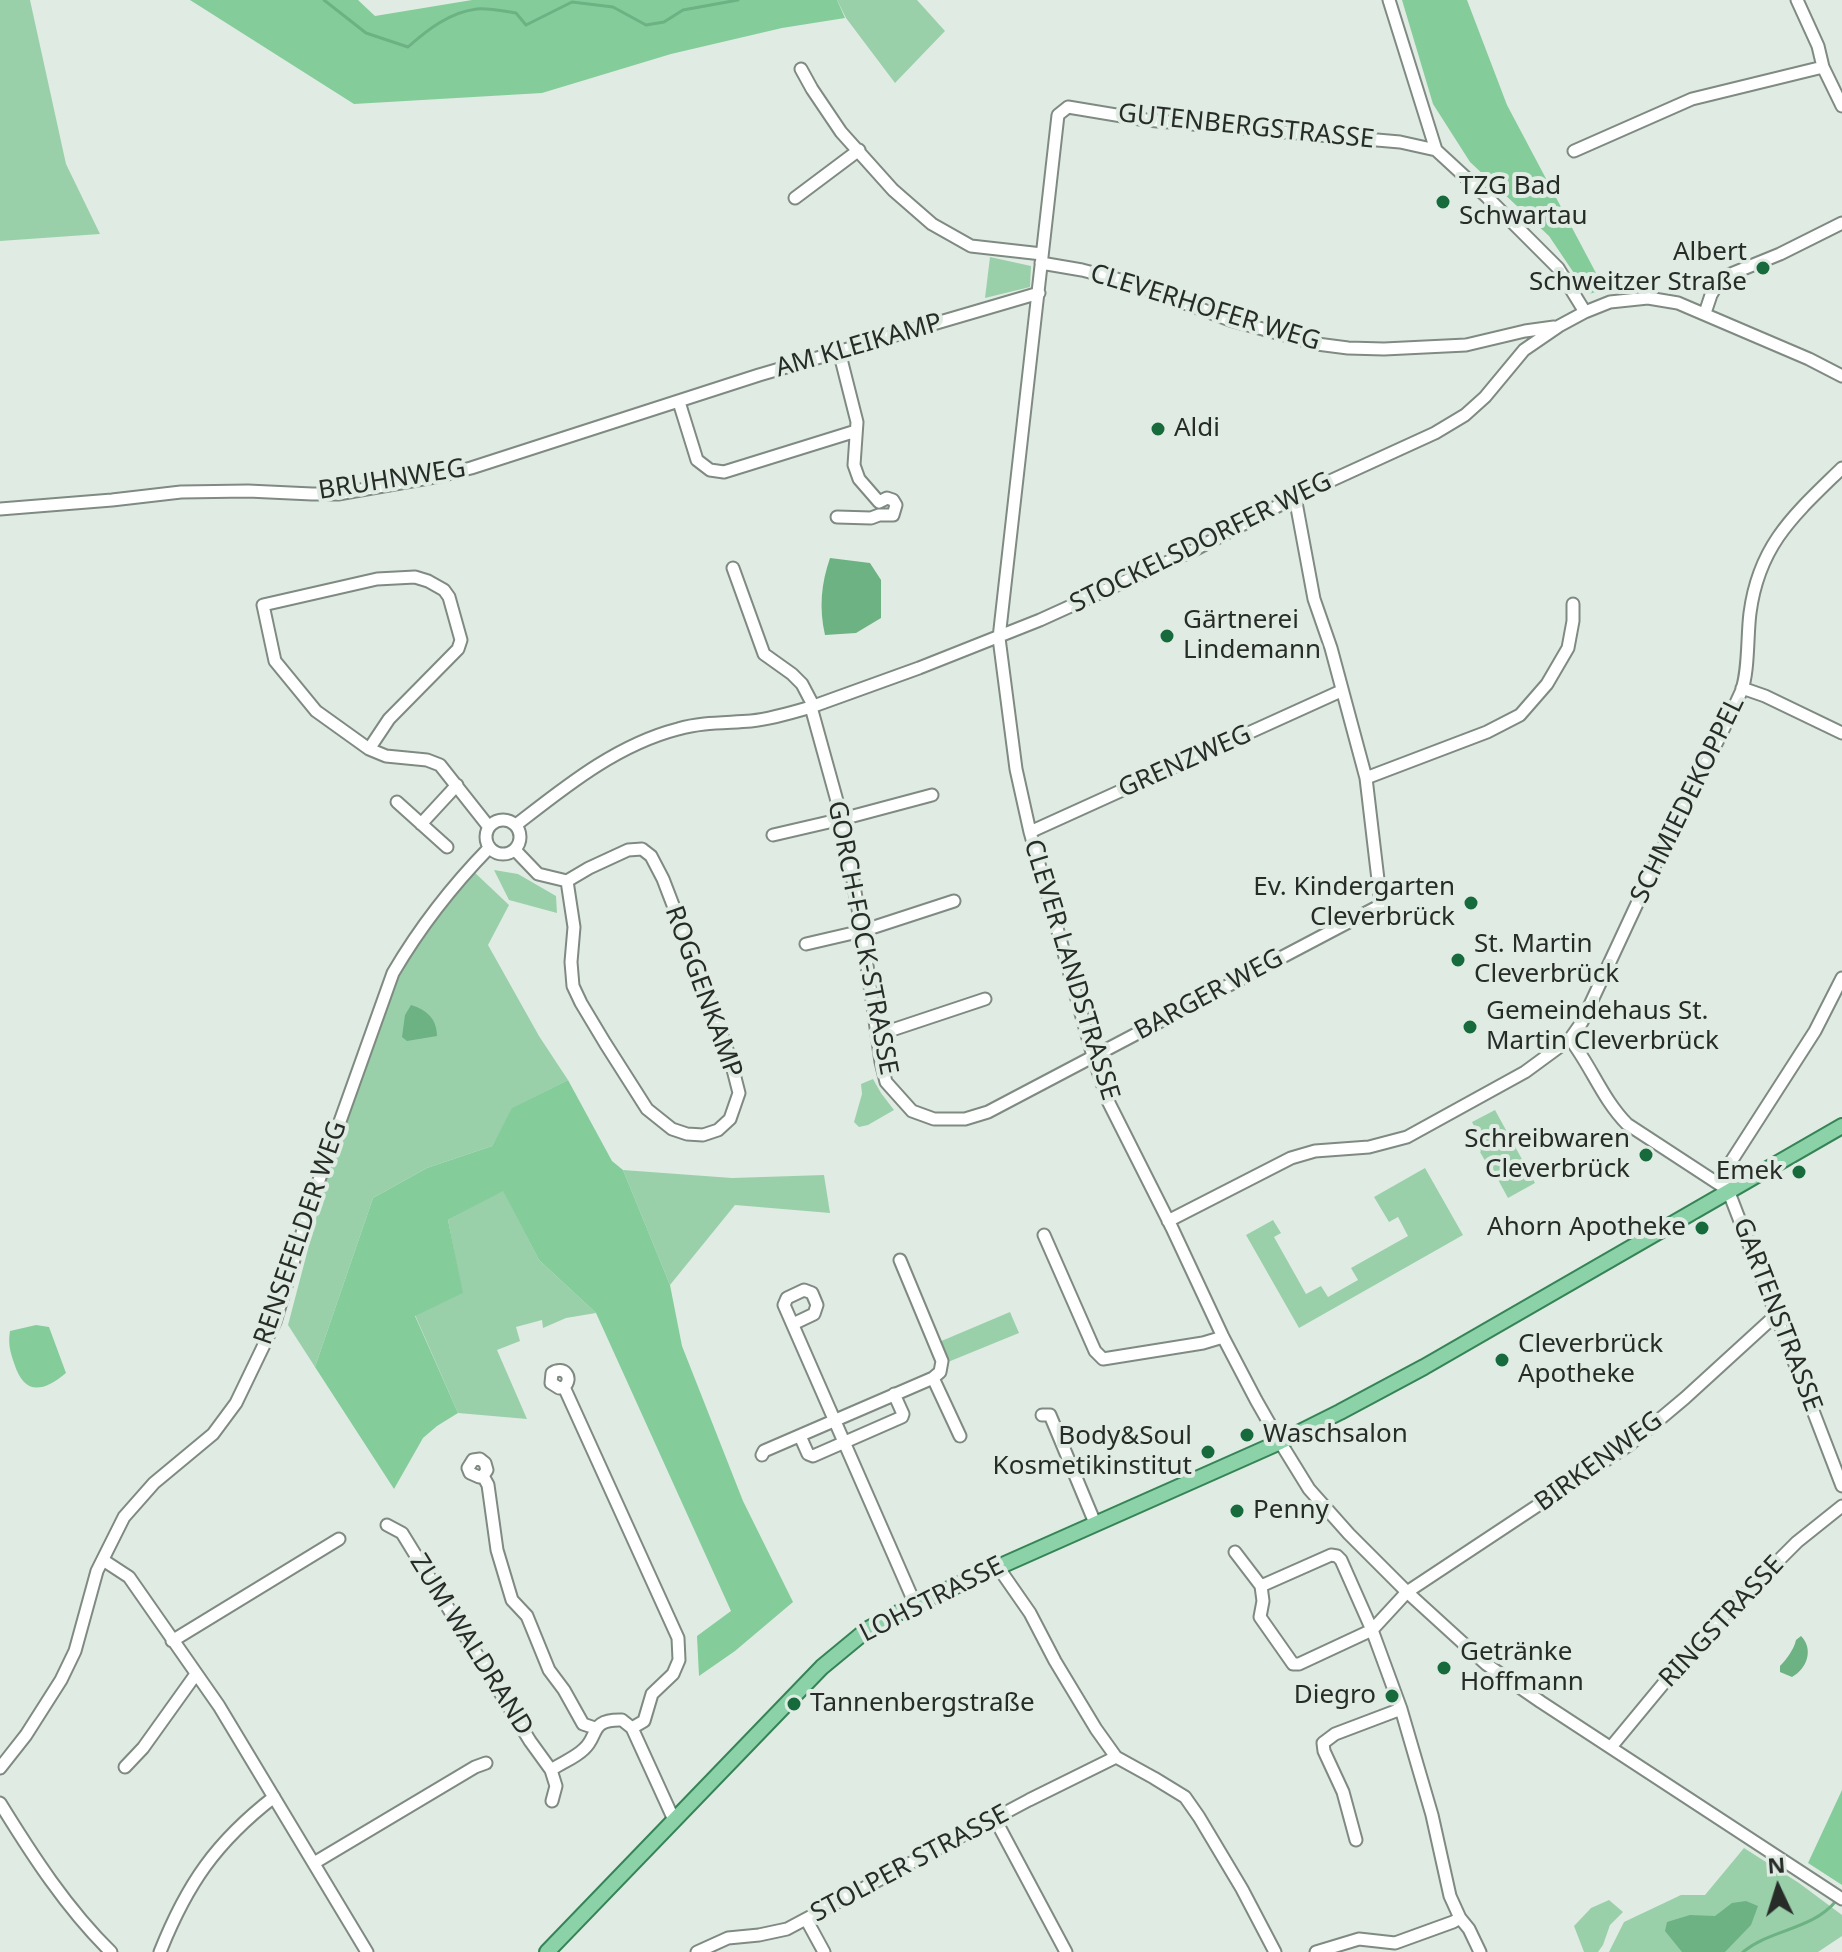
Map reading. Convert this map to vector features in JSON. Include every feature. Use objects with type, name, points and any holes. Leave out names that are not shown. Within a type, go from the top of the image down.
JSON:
[{"type":"main road","name":"LOHSTRASSE","points":[[556,1949],[674,1820],[822,1667],[868,1629],[915,1604],[1280,1442],[1424,1367],[1842,1126]]},
{"type":"street","points":[[1389,0],[1436,150],[1558,268],[1585,312]]},
{"type":"street","points":[[1797,0],[1842,106]]},
{"type":"street","points":[[1574,151],[1692,99],[1823,67]]},
{"type":"street","name":"CLEVERHOFER WEG","points":[[801,69],[841,132],[893,190],[932,224],[971,246],[1042,259],[1128,282],[1230,320],[1317,344],[1384,349],[1466,345],[1559,326]]},
{"type":"street","name":"GUTENBERGSTRASSE","points":[[1058,115],[1068,107],[1146,120],[1400,142],[1436,150]]},
{"type":"street","name":"CLEVER LANDSTRASSE","points":[[1058,115],[999,638],[1016,769],[1030,832],[1108,1101],[1223,1337],[1280,1442],[1323,1506],[1407,1592],[1486,1664],[1842,1899]]},
{"type":"street","points":[[795,198],[859,150]]},
{"type":"street","points":[[1842,223],[1780,254],[1721,278],[1705,313],[1842,376]]},
{"type":"street","name":"AM KLEIKAMP","points":[[679,402],[839,351],[1039,293]]},
{"type":"street","name":"STOCKELSDORFER WEG","points":[[516,825],[579,776],[653,737],[709,722],[754,720],[812,706],[999,638],[1192,551],[1295,497],[1435,433],[1465,415],[1485,397],[1524,350],[1585,312],[1610,302],[1648,298],[1678,303],[1705,313]]},
{"type":"street","points":[[837,517],[871,518],[879,508],[859,479],[854,465],[857,422],[839,351]]},
{"type":"street","points":[[679,402],[697,460],[710,470],[724,472],[856,431]]},
{"type":"street","name":"BRUHNWEG","points":[[0,509],[181,492],[338,494],[471,468],[679,402]]},
{"type":"street","name":"SCHMIEDEKOPPEL","points":[[1168,1221],[1291,1158],[1315,1151],[1369,1147],[1407,1137],[1525,1072],[1570,1039],[1582,1022],[1742,688],[1752,596],[1762,565],[1787,524],[1842,468]]},
{"type":"street","name":"BARGER WEG","points":[[1093,1056],[1381,905],[1366,778],[1331,648],[1314,599],[1295,497]]},
{"type":"street","name":"GORCH-FOCK-STRASSE","points":[[733,568],[764,654],[802,684],[812,706],[842,819],[886,1082],[912,1111],[934,1119],[965,1119],[988,1112],[1093,1056]]},
{"type":"street","points":[[369,749],[389,719],[458,649],[461,640],[449,597],[444,590],[415,577],[377,579],[263,605],[275,661],[316,711],[369,749],[386,756],[427,760],[440,765],[489,827]]},
{"type":"street","points":[[1366,778],[1487,732],[1520,715],[1547,684],[1568,648],[1573,604]]},
{"type":"street","points":[[1742,688],[1842,733]]},
{"type":"street","name":"GRENZWEG","points":[[1030,832],[1341,691]]},
{"type":"street","points":[[421,824],[457,785]]},
{"type":"street","points":[[773,835],[932,795]]},
{"type":"street","points":[[397,802],[447,847]]},
{"type":"street","points":[[505,820],[516,825],[520,840],[515,850],[505,855],[489,848],[486,834],[493,822],[505,820]]},
{"type":"street","name":"RENSEFELDER WEG","points":[[0,1768],[26,1735],[61,1680],[75,1651],[97,1571],[124,1517],[154,1483],[213,1434],[236,1403],[275,1322],[313,1197],[393,973],[410,944],[457,880],[489,848]]},
{"type":"street","name":"ROGGENKAMP","points":[[642,849],[651,856],[674,907],[730,1058],[739,1093],[730,1119],[718,1130],[703,1135],[672,1129],[647,1109],[605,1043],[573,986],[571,962],[574,927],[567,881],[628,850],[642,849]]},
{"type":"street","points":[[515,850],[538,874],[567,881]]},
{"type":"street","points":[[806,944],[862,931],[954,901]]},
{"type":"street","points":[[1728,1190],[1725,1171],[1815,1031],[1842,978]]},
{"type":"street","points":[[877,1035],[985,999]]},
{"type":"street","points":[[1570,1039],[1616,1113],[1627,1124],[1728,1190]]},
{"type":"street","name":"GARTENSTRASSE","points":[[1728,1190],[1842,1486]]},
{"type":"street","points":[[1044,1235],[1095,1351],[1103,1359],[1223,1337]]},
{"type":"street","points":[[762,1455],[764,1451],[933,1378],[940,1372],[942,1361],[900,1260]]},
{"type":"street","name":"BIRKENWEG","points":[[1407,1592],[1629,1445],[1777,1314]]},
{"type":"street","points":[[793,1324],[915,1604]]},
{"type":"street","points":[[933,1378],[960,1436]]},
{"type":"street","points":[[564,1387],[678,1638],[679,1660],[673,1674],[652,1694],[644,1721],[632,1728]]},
{"type":"street","points":[[800,1436],[808,1454],[813,1456],[902,1417],[894,1394]]},
{"type":"street","points":[[1042,1415],[1050,1415],[1095,1523]]},
{"type":"street","points":[[483,1476],[488,1485],[497,1550],[512,1600],[527,1616],[549,1670],[583,1724],[595,1728]]},
{"type":"street","name":"RINGSTRASSE","points":[[1611,1747],[1702,1637],[1797,1542],[1842,1506]]},
{"type":"street","name":"ZUM WALDRAND","points":[[387,1525],[402,1533],[551,1770]]},
{"type":"street","points":[[172,1641],[339,1539]]},
{"type":"street","points":[[1235,1552],[1261,1586],[1263,1601],[1260,1617],[1293,1664],[1372,1630],[1407,1592]]},
{"type":"street","points":[[1261,1586],[1331,1555],[1341,1560],[1372,1630],[1401,1709],[1432,1815],[1450,1896],[1480,1952]]},
{"type":"street","points":[[103,1560],[129,1577],[219,1706],[367,1952]]},
{"type":"street","points":[[998,1567],[1030,1613],[1055,1661],[1116,1757],[1185,1797],[1221,1853],[1275,1952]]},
{"type":"street","points":[[125,1767],[143,1748],[196,1674]]},
{"type":"street","points":[[1356,1840],[1343,1792],[1323,1743],[1335,1734],[1401,1709]]},
{"type":"street","points":[[552,1801],[556,1786],[551,1770],[587,1748],[595,1728],[622,1720],[632,1728],[674,1820]]},
{"type":"street","name":"STOLPER STRASSE","points":[[697,1952],[722,1940],[775,1932],[806,1919],[1116,1757]]},
{"type":"street","points":[[314,1863],[486,1763]]},
{"type":"street","points":[[160,1952],[180,1905],[220,1846],[247,1818],[274,1797]]},
{"type":"street","points":[[0,1803],[74,1910],[111,1952]]},
{"type":"street","points":[[995,1819],[1066,1952]]},
{"type":"street","points":[[1316,1952],[1359,1939],[1395,1943],[1460,1918]]},
{"type":"street","points":[[806,1919],[824,1952]]},
{"type":"shaded area","points":[[0,0],[30,0],[66,164],[100,234],[0,241]]},
{"type":"shaded area","points":[[190,0],[358,0],[375,16],[472,0],[837,0],[845,18],[782,28],[671,54],[542,93],[354,104]]},
{"type":"shaded area","points":[[837,0],[917,0],[945,31],[895,83],[846,18]]},
{"type":"shaded area","points":[[1402,0],[1467,0],[1507,105],[1605,290],[1588,294],[1549,236],[1470,162],[1433,104]]},
{"type":"shaded area","points":[[990,257],[1031,266],[1030,287],[985,298]]},
{"type":"shaded area","points":[[830,558],[870,563],[881,580],[881,618],[856,633],[825,635],[822,596]]},
{"type":"shaded area","points":[[471,869],[509,905],[488,945],[539,1036],[568,1080],[513,1108],[492,1146],[427,1168],[373,1198],[315,1367],[288,1325],[358,1059],[421,930]]},
{"type":"shaded area","points":[[494,870],[518,874],[556,896],[557,913],[509,900]]},
{"type":"shaded area","points":[[411,1005],[430,1016],[437,1036],[407,1041],[402,1037],[405,1015]]},
{"type":"shaded area","points":[[873,1079],[894,1110],[859,1127],[854,1122],[862,1094],[861,1084]]},
{"type":"shaded area","points":[[568,1080],[612,1161],[623,1170],[670,1285],[682,1346],[743,1501],[793,1602],[735,1651],[699,1676],[697,1636],[731,1611],[596,1313],[539,1260],[503,1191],[448,1220],[463,1293],[415,1316],[458,1413],[423,1438],[394,1489],[315,1367],[373,1198],[427,1168],[492,1146],[512,1108]]},
{"type":"shaded area","points":[[1495,1110],[1535,1183],[1508,1198],[1471,1133],[1476,1130],[1472,1122]]},
{"type":"shaded area","points":[[1425,1168],[1463,1235],[1299,1328],[1246,1235],[1273,1220],[1281,1233],[1274,1237],[1306,1294],[1321,1286],[1328,1297],[1358,1280],[1351,1268],[1408,1236],[1398,1217],[1389,1222],[1374,1197]]},
{"type":"shaded area","points":[[623,1170],[732,1178],[824,1175],[830,1213],[735,1205],[670,1285]]},
{"type":"shaded area","points":[[503,1190],[539,1260],[596,1313],[566,1318],[543,1328],[542,1320],[516,1327],[520,1341],[497,1350],[527,1419],[458,1413],[415,1315],[462,1293],[448,1220]]},
{"type":"shaded area","points":[[1010,1312],[1019,1333],[948,1362],[939,1342]]},
{"type":"shaded area","points":[[36,1325],[49,1327],[66,1373],[49,1384],[35,1388],[23,1381],[18,1373],[9,1340],[10,1331]]},
{"type":"shaded area","points":[[1801,1636],[1807,1647],[1807,1658],[1802,1669],[1792,1677],[1780,1672],[1780,1666]]},
{"type":"shaded area","points":[[1842,1790],[1842,1885],[1808,1863]]},
{"type":"shaded area","points":[[1744,1848],[1842,1915],[1842,1936],[1818,1952],[1609,1952],[1624,1922],[1681,1895],[1705,1895]]},
{"type":"shaded area","points":[[1609,1900],[1623,1912],[1610,1925],[1598,1952],[1584,1952],[1574,1926],[1591,1908]]},
{"type":"shaded area","points":[[1746,1901],[1758,1906],[1751,1925],[1725,1952],[1682,1952],[1665,1931],[1667,1922],[1690,1915],[1715,1916],[1732,1903]]},
{"type":"waterway","points":[[324,0],[366,33],[408,47],[448,18],[477,9],[516,13],[526,25],[572,2],[613,7],[646,25],[664,22],[683,10],[738,0]]},
{"type":"waterway","points":[[1743,1952],[1766,1938],[1815,1918],[1836,1901]]},
{"type":"place","name":"TZG Bad Schwartau","points":[[1443,202]]},
{"type":"place","name":"Albert Schweitzer Straße","points":[[1763,268]]},
{"type":"place","name":"Aldi","points":[[1158,429]]},
{"type":"place","name":"Gärtnerei Lindemann","points":[[1167,636]]},
{"type":"place","name":"Ev. Kindergarten Cleverbrück","points":[[1471,903]]},
{"type":"place","name":"St. Martin Cleverbrück","points":[[1458,960]]},
{"type":"place","name":"Gemeindehaus St. Martin Cleverbrück","points":[[1470,1027]]},
{"type":"place","name":"Schreibwaren Cleverbrück","points":[[1646,1155]]},
{"type":"place","name":"Emek","points":[[1799,1172]]},
{"type":"place","name":"Ahorn Apotheke","points":[[1702,1228]]},
{"type":"place","name":"Cleverbrück Apotheke","points":[[1502,1360]]},
{"type":"place","name":"Waschsalon","points":[[1247,1435]]},
{"type":"place","name":"Body&Soul Kosmetikinstitut","points":[[1208,1452]]},
{"type":"place","name":"Penny","points":[[1237,1511]]},
{"type":"place","name":"Getränke Hoffmann","points":[[1444,1668]]},
{"type":"place","name":"Diegro","points":[[1392,1696]]},
{"type":"place","name":"Tannenbergstraße","points":[[794,1704]]}]
